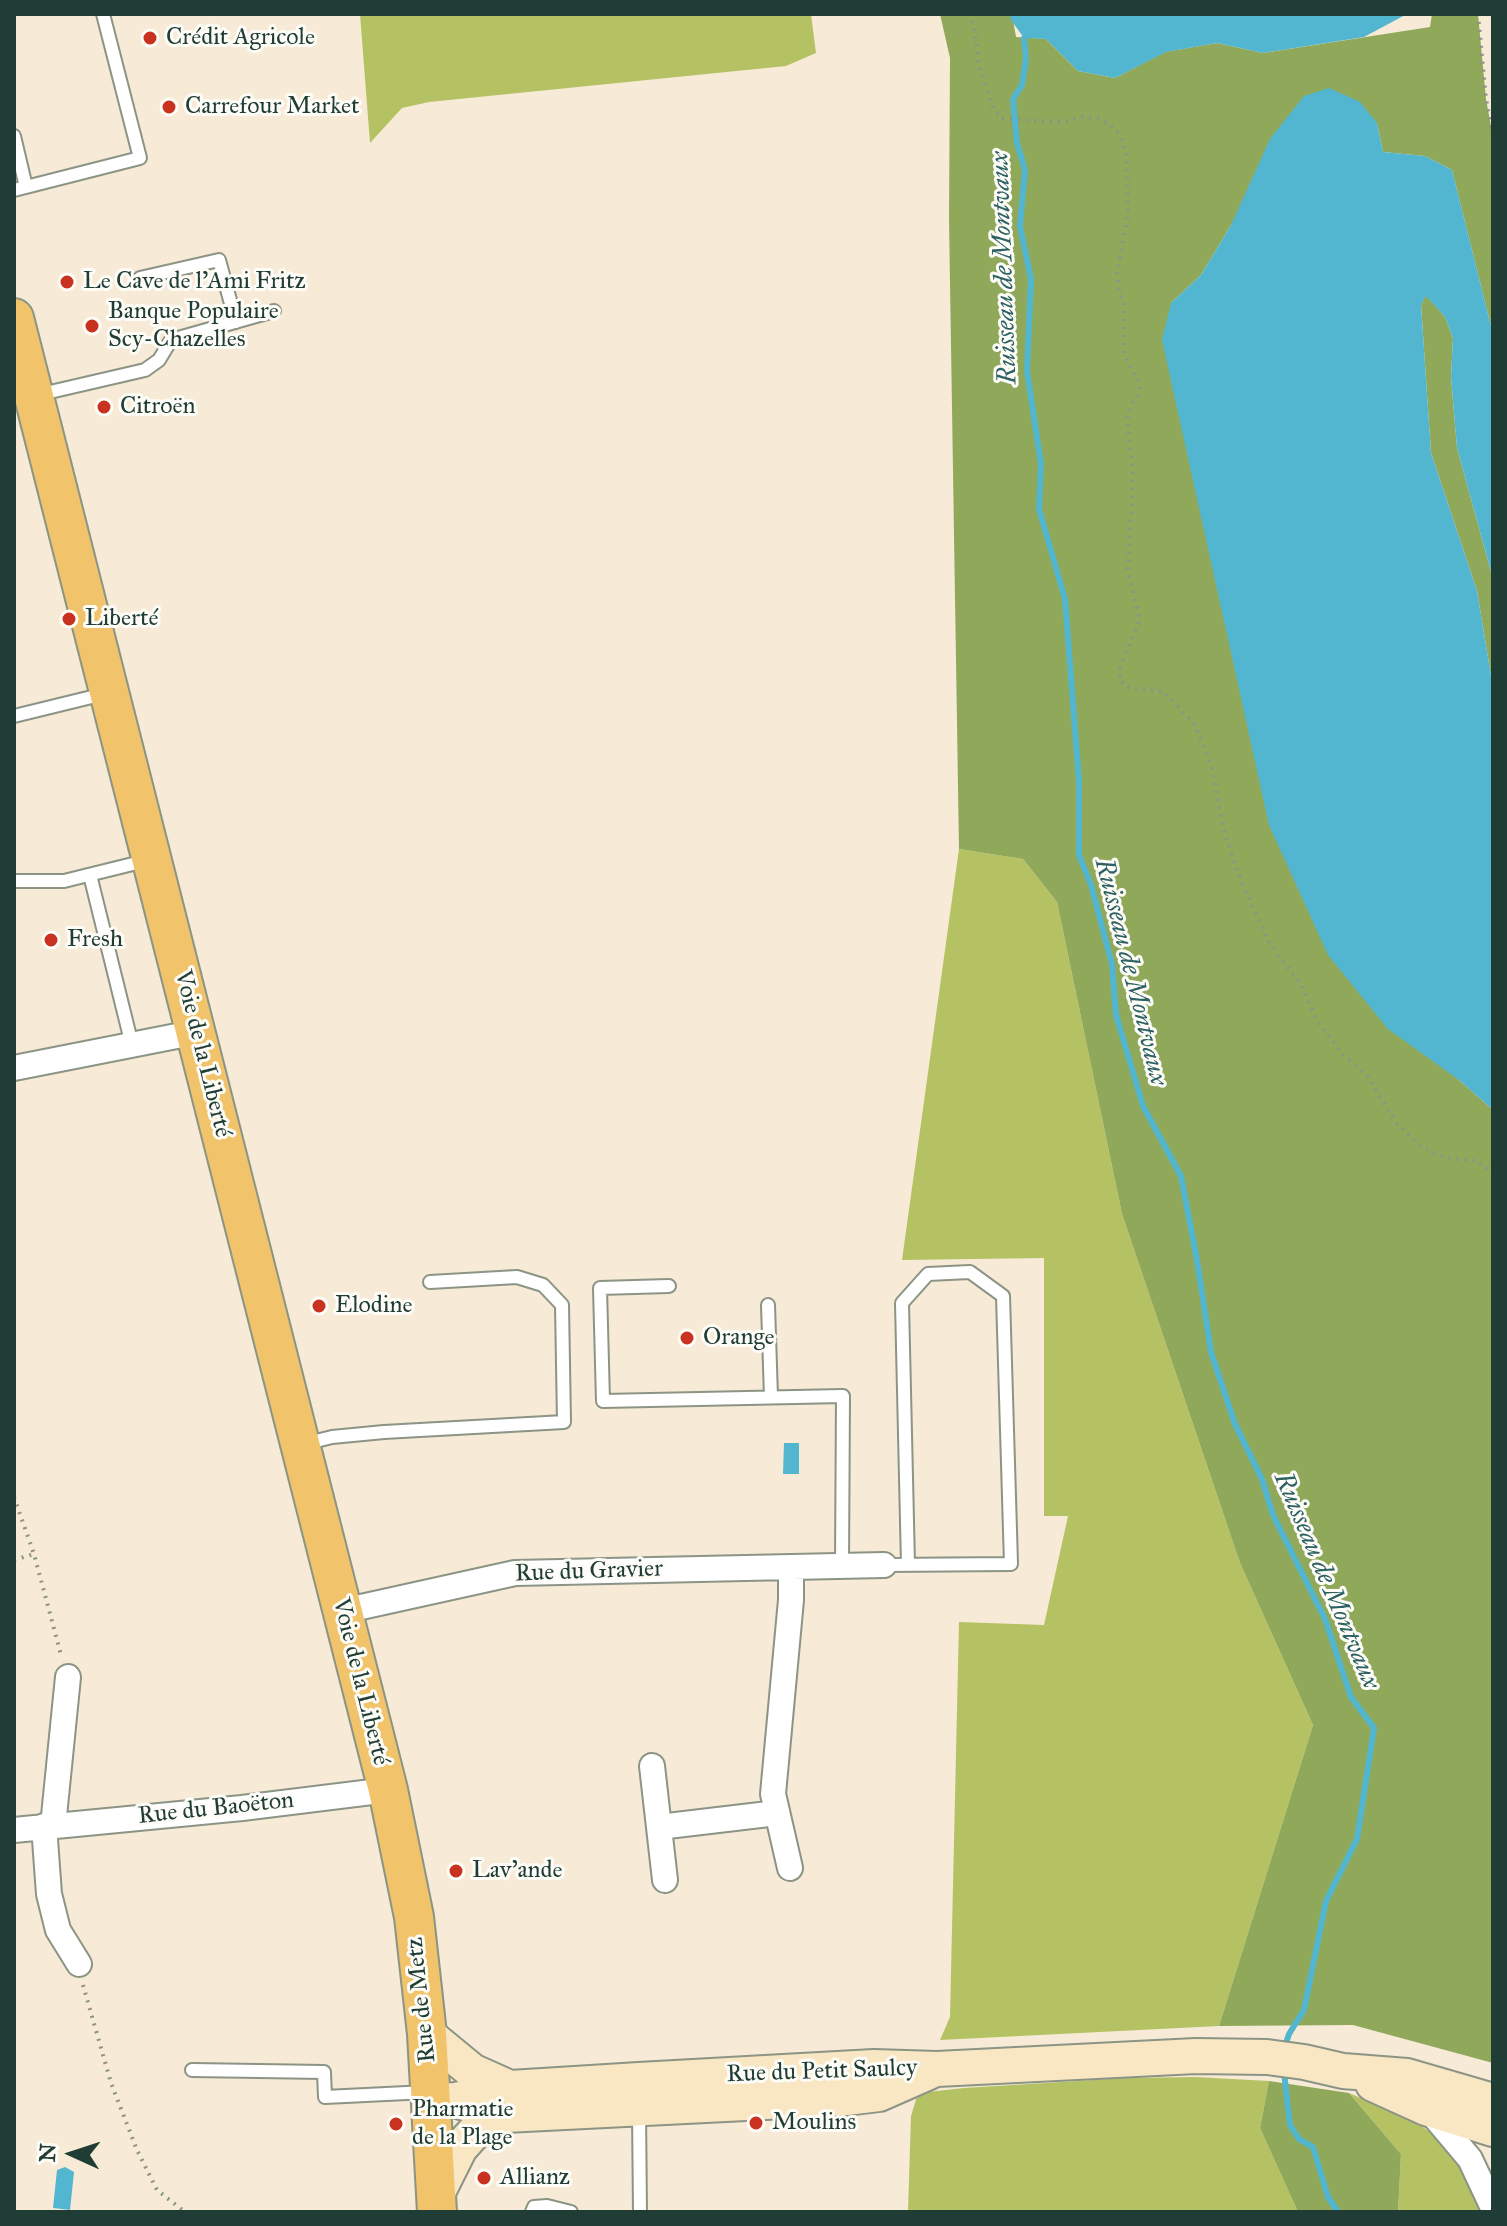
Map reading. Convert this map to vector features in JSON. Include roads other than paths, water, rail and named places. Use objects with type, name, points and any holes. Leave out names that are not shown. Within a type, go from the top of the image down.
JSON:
[{"type":"main road","name":"Voie de la Liberté","points":[[14,318],[388,1790]]},
{"type":"main road","name":"Rue de Metz","points":[[388,1790],[414,1917],[427,2034],[439,2098],[437,2204]]},
{"type":"main road","name":"Rue du Petit Saulcy","points":[[427,2034],[508,2101]]},
{"type":"main road","name":"Rue du Petit Saulcy","points":[[439,2098],[508,2101],[639,2095],[879,2094],[937,2069],[1196,2056],[1267,2057],[1343,2071]]},
{"type":"main road","points":[[1343,2071],[1407,2076],[1493,2101]]},
{"type":"main road","points":[[1343,2071],[1426,2108],[1493,2129]]},
{"type":"main road","name":"Rue du Petit Saulcy","points":[[437,2204],[460,2148],[508,2101]]},
{"type":"street","points":[[14,1068],[197,1032]]},
{"type":"street","name":"Rue du Gravier","points":[[343,1611],[515,1573],[896,1565]]},
{"type":"street","points":[[790,1868],[773,1794],[791,1600],[791,1567]]},
{"type":"street","points":[[68,1677],[54,1816],[50,1825],[49,1894],[58,1930],[79,1964]]},
{"type":"street","points":[[652,1766],[665,1880]]},
{"type":"street","name":"Rue du Baoëton","points":[[14,1830],[388,1790]]},
{"type":"street","points":[[659,1827],[777,1813]]},
{"type":"street","points":[[1426,2108],[1470,2159],[1493,2208]]},
{"type":"lane","points":[[14,136],[20,189],[140,158],[103,14]]},
{"type":"lane","points":[[140,278],[219,260],[236,322]]},
{"type":"lane","points":[[34,396],[145,370],[159,360],[171,340],[274,311]]},
{"type":"lane","points":[[14,716],[110,692]]},
{"type":"lane","points":[[14,881],[64,881],[152,859]]},
{"type":"lane","points":[[90,875],[132,1045]]},
{"type":"lane","points":[[970,1272],[1003,1296],[1011,1564],[896,1565],[902,1303],[928,1274],[970,1272]]},
{"type":"lane","points":[[301,1445],[332,1437],[384,1432],[564,1422],[562,1305],[543,1285],[517,1277],[430,1282]]},
{"type":"lane","points":[[669,1286],[600,1288],[603,1401],[843,1396],[842,1565]]},
{"type":"lane","points":[[768,1305],[771,1397]]},
{"type":"lane","points":[[192,2070],[324,2072],[325,2097],[439,2098]]},
{"type":"lane","points":[[639,2095],[640,2212]]},
{"type":"lane","points":[[532,2212],[534,2207],[547,2206],[571,2212]]},
{"type":"water","points":[[1010,14],[1407,14],[1364,37],[1263,53],[1217,43],[1166,52],[1115,78],[1078,71],[1046,39],[1024,38]]},
{"type":"water","points":[[1329,88],[1360,102],[1377,123],[1383,152],[1425,156],[1452,170],[1493,334],[1493,579],[1457,448],[1451,377],[1453,338],[1445,317],[1426,296],[1421,305],[1431,453],[1477,591],[1493,688],[1493,1110],[1459,1080],[1388,1029],[1328,955],[1269,825],[1162,340],[1171,303],[1201,275],[1231,225],[1270,139],[1304,96]]},
{"type":"water","points":[[784,1443],[799,1443],[799,1474],[783,1474]]},
{"type":"water","points":[[65,2167],[74,2172],[70,2210],[53,2208],[57,2170]]},
{"type":"waterway","name":"Ruisseau de Montvaux","points":[[1027,34],[1024,38],[1026,59],[1022,85],[1013,99],[1017,143],[1025,170],[1020,226],[1031,279],[1027,371],[1041,464],[1039,509],[1065,599],[1079,781],[1079,855],[1091,885],[1112,964],[1116,1015],[1143,1106],[1181,1176],[1211,1352],[1235,1424],[1262,1479],[1273,1515],[1325,1619],[1351,1697],[1374,1728],[1357,1839],[1326,1901],[1304,2010],[1284,2049]]},
{"type":"waterway","name":"Ruisseau de Montvaux","points":[[1284,2072],[1290,2125],[1299,2139],[1313,2147],[1328,2197],[1338,2212]]},
{"type":"place","name":"Crédit Agricole","points":[[150,38]]},
{"type":"place","name":"Carrefour Market","points":[[169,107]]},
{"type":"place","name":"Le Cave de l'Ami Fritz","points":[[67,282]]},
{"type":"place","name":"Banque Populaire Scy-Chazelles","points":[[92,326]]},
{"type":"place","name":"Citroën","points":[[104,407]]},
{"type":"place","name":"Liberté","points":[[69,619]]},
{"type":"place","name":"Fresh","points":[[51,940]]},
{"type":"place","name":"Elodine","points":[[319,1306]]},
{"type":"place","name":"Orange","points":[[687,1338]]},
{"type":"place","name":"Lav'ande","points":[[456,1871]]},
{"type":"place","name":"Moulins","points":[[756,2123]]},
{"type":"place","name":"Pharmatie de la Plage","points":[[396,2124]]},
{"type":"place","name":"Allianz","points":[[484,2178]]}]
